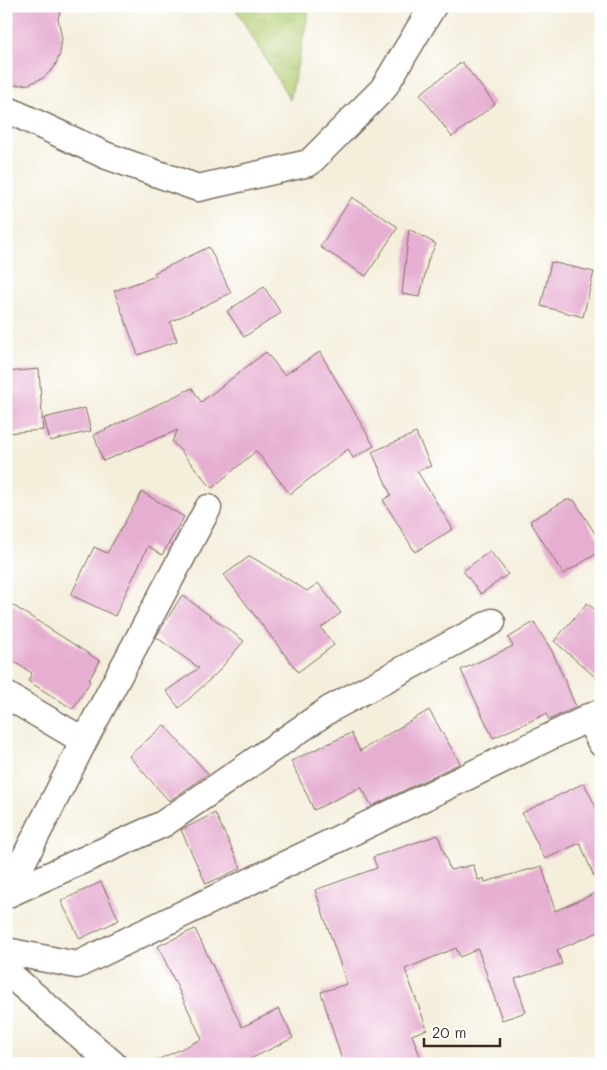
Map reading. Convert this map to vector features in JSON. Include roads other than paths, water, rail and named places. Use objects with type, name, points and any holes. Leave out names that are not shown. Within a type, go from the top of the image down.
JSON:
[{"type":"street","points":[[6,109],[107,156],[198,188],[309,163],[383,89],[433,6]]},
{"type":"street","points":[[6,895],[84,741],[208,508]]},
{"type":"street","points":[[6,895],[163,824],[330,709],[492,622]]},
{"type":"street","points":[[6,695],[84,741]]},
{"type":"street","points":[[6,952],[77,965],[595,714],[601,743]]},
{"type":"street","points":[[6,971],[113,1064]]}]
